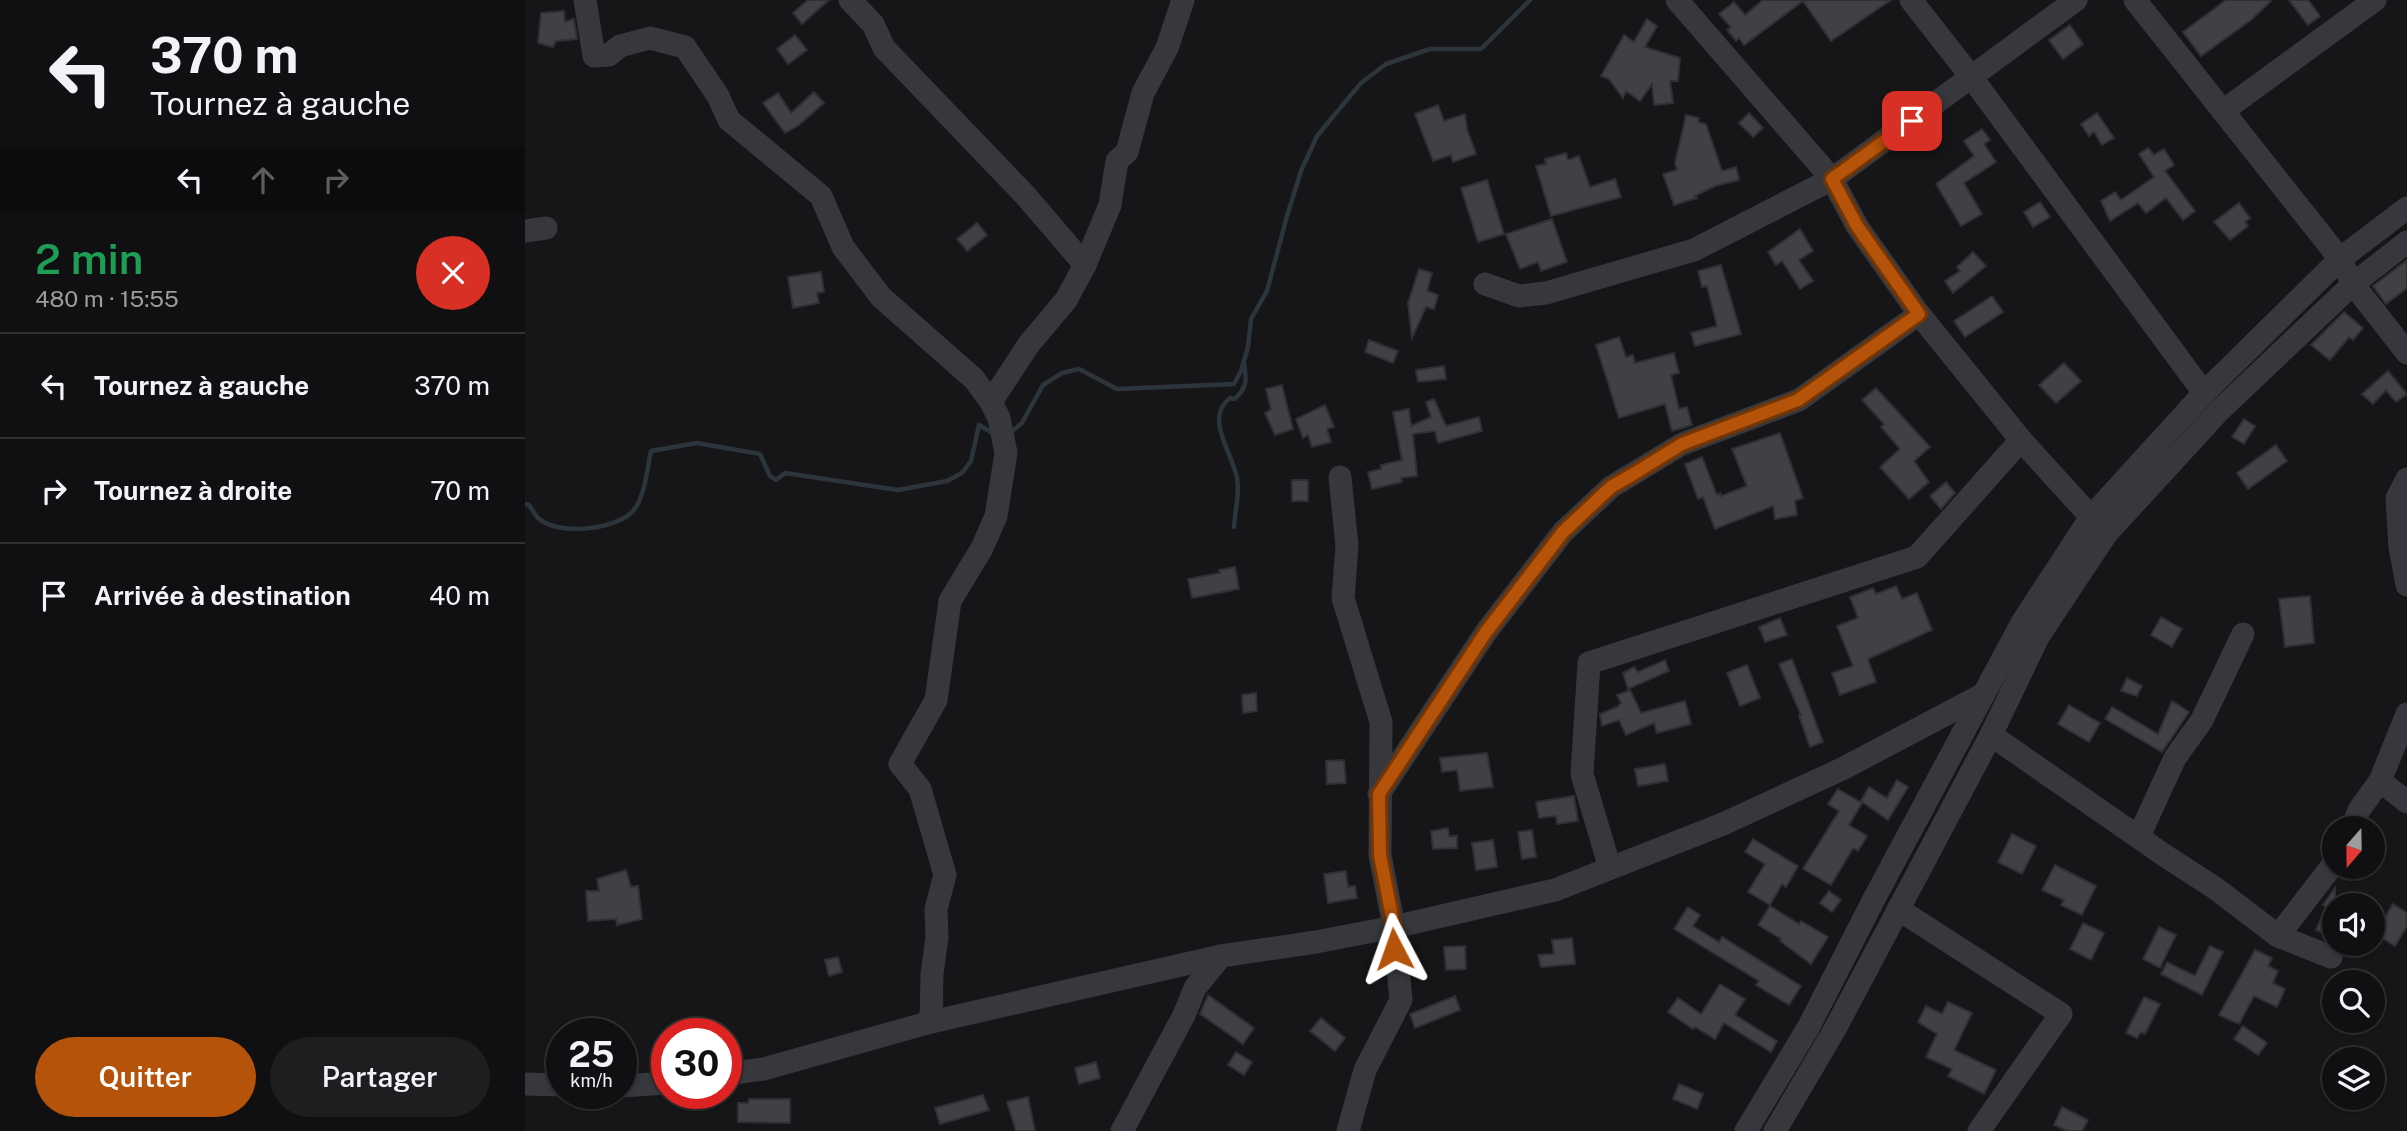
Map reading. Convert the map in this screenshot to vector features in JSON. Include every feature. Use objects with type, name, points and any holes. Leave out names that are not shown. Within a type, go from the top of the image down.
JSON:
[{"type":"street","points":[[585,0],[594,55],[609,55],[620,46],[650,38],[685,47],[718,96],[729,120],[821,196],[843,247],[881,297],[974,379],[999,418],[1006,453],[996,516],[982,548],[950,601],[936,700],[900,764],[920,789],[945,875],[936,909],[931,1022]]},
{"type":"street","points":[[850,0],[873,24],[884,48],[1024,195],[1085,265]]},
{"type":"street","points":[[991,402],[1029,344],[1066,300],[1085,265],[1110,205],[1117,161],[1127,152],[1143,93],[1167,48],[1183,0]]},
{"type":"street","points":[[1677,0],[1832,179],[1857,226],[1919,314],[2021,440],[2091,517]]},
{"type":"street","points":[[1911,0],[1972,78],[2204,393]]},
{"type":"street","points":[[1485,284],[1519,296],[1546,293],[1694,250],[1832,179],[2076,0]]},
{"type":"street","points":[[2135,0],[2340,259],[2353,284],[2407,353]]},
{"type":"street","points":[[2223,111],[2375,0]]},
{"type":"street","points":[[1747,1131],[1808,1028],[2023,621],[2091,517],[2204,393],[2340,259],[2407,208]]},
{"type":"street","points":[[1775,1131],[1835,1029],[1991,735],[2038,637],[2107,533],[2219,411],[2353,284],[2407,242]]},
{"type":"street","points":[[1379,794],[1486,632],[1563,532],[1611,487],[1682,444],[1798,400],[1919,314]]},
{"type":"street","points":[[1610,868],[1582,774],[1589,663],[1917,557],[2021,440]]},
{"type":"street","points":[[1340,477],[1346,546],[1343,598],[1381,722],[1380,855],[1394,927],[1401,1000],[1365,1070],[1348,1131]]},
{"type":"street","points":[[2407,479],[2397,498],[2400,547],[2407,585]]},
{"type":"street","points":[[2139,836],[2175,758],[2202,720],[2243,634]]},
{"type":"street","points":[[742,1072],[765,1069],[931,1022],[1221,956],[1394,927],[1555,890],[1723,824],[1844,768],[1984,694]]},
{"type":"street","points":[[2357,816],[2379,781],[2407,713]]},
{"type":"street","points":[[1991,735],[2215,888],[2278,936],[2331,957]]},
{"type":"street","points":[[2379,781],[2407,802]]},
{"type":"street","points":[[2278,936],[2322,879]]},
{"type":"street","points":[[1898,909],[2061,1014],[1979,1131]]},
{"type":"street","points":[[1122,1131],[1184,1015],[1195,988],[1221,956]]},
{"type":"street","points":[[525,1084],[546,1085]]},
{"type":"building","points":[[808,0],[829,0],[802,24],[793,13]]},
{"type":"building","points":[[1763,0],[1891,0],[1831,41],[1803,1],[1744,45],[1739,38],[1736,41],[1727,30],[1731,27],[1719,14],[1734,2],[1745,15]]},
{"type":"building","points":[[2226,0],[2272,0],[2251,20],[2201,56],[2183,32]]},
{"type":"building","points":[[2289,0],[2308,0],[2320,16],[2308,25]]},
{"type":"building","points":[[564,11],[565,22],[574,19],[577,39],[556,41],[553,47],[538,43],[541,13]]},
{"type":"building","points":[[1647,19],[1657,26],[1645,47],[1680,58],[1678,81],[1670,81],[1673,103],[1654,105],[1652,84],[1640,101],[1626,91],[1623,98],[1609,79],[1601,76],[1624,35],[1634,42]]},
{"type":"building","points":[[2070,25],[2083,44],[2063,59],[2049,40]]},
{"type":"building","points":[[795,35],[807,50],[788,64],[777,49]]},
{"type":"building","points":[[814,92],[824,103],[799,125],[785,133],[763,103],[778,93],[791,113]]},
{"type":"building","points":[[1438,105],[1444,121],[1465,114],[1476,154],[1453,162],[1451,155],[1433,161],[1415,114]]},
{"type":"building","points":[[1749,113],[1763,128],[1753,137],[1739,123]]},
{"type":"building","points":[[2097,113],[2114,138],[2102,145],[2094,132],[2089,136],[2081,124]]},
{"type":"building","points":[[1686,115],[1699,118],[1698,122],[1706,124],[1722,171],[1736,167],[1739,180],[1715,186],[1695,196],[1697,198],[1674,205],[1663,174],[1677,170],[1675,163]]},
{"type":"building","points":[[1982,129],[1990,140],[1984,144],[1996,162],[1964,183],[1982,214],[1961,226],[1936,184],[1974,156],[1964,141]]},
{"type":"building","points":[[2148,148],[2154,155],[2164,149],[2174,165],[2165,171],[2195,211],[2183,220],[2166,198],[2146,213],[2138,203],[2110,221],[2101,201],[2115,192],[2121,200],[2154,177],[2139,154]]},
{"type":"building","points":[[1566,153],[1568,160],[1579,156],[1590,187],[1615,179],[1621,197],[1551,216],[1536,166],[1546,164],[1545,159]]},
{"type":"building","points":[[1487,180],[1504,234],[1478,242],[1461,188]]},
{"type":"building","points":[[2040,202],[2050,217],[2033,227],[2024,212]]},
{"type":"building","points":[[2239,203],[2250,218],[2245,222],[2248,226],[2230,240],[2214,222]]},
{"type":"building","points":[[1552,219],[1567,262],[1541,271],[1538,262],[1520,269],[1506,234]]},
{"type":"building","points":[[977,223],[987,235],[967,251],[957,239]]},
{"type":"building","points":[[1800,229],[1813,251],[1799,260],[1813,281],[1800,289],[1782,261],[1776,265],[1768,252]]},
{"type":"building","points":[[1973,252],[1986,266],[1953,293],[1945,281],[1960,271],[1957,267]]},
{"type":"building","points":[[2407,260],[2407,288],[2386,304],[2373,286]]},
{"type":"building","points":[[1721,265],[1741,334],[1695,346],[1691,333],[1717,326],[1707,286],[1702,287],[1698,271]]},
{"type":"building","points":[[1419,269],[1432,273],[1427,291],[1438,295],[1434,309],[1426,307],[1412,338],[1408,303]]},
{"type":"building","points":[[821,272],[824,292],[817,293],[819,303],[793,308],[788,277]]},
{"type":"building","points":[[1992,296],[2003,312],[1965,337],[1954,321]]},
{"type":"building","points":[[2344,312],[2363,328],[2353,340],[2349,337],[2330,360],[2311,345]]},
{"type":"building","points":[[1619,337],[1626,357],[1633,355],[1635,363],[1674,353],[1679,373],[1671,375],[1679,409],[1687,407],[1692,425],[1672,431],[1665,404],[1619,418],[1596,345]]},
{"type":"building","points":[[1369,340],[1398,351],[1393,363],[1365,352]]},
{"type":"building","points":[[2064,363],[2081,381],[2056,403],[2039,385]]},
{"type":"building","points":[[1444,366],[1446,379],[1418,382],[1416,370]]},
{"type":"building","points":[[2388,371],[2407,394],[2396,402],[2386,390],[2373,404],[2362,394]]},
{"type":"building","points":[[1282,385],[1293,429],[1275,435],[1265,413],[1271,409],[1266,389]]},
{"type":"building","points":[[1876,388],[1930,447],[1914,461],[1929,482],[1909,499],[1880,467],[1900,449],[1881,427],[1884,424],[1862,400]]},
{"type":"building","points":[[1434,399],[1446,426],[1479,417],[1482,431],[1438,443],[1435,431],[1413,434],[1417,476],[1401,478],[1402,482],[1372,489],[1368,472],[1381,469],[1381,465],[1402,460],[1393,412],[1409,409],[1411,426],[1431,417],[1426,402]]},
{"type":"building","points":[[1325,405],[1334,427],[1327,429],[1331,442],[1312,447],[1308,435],[1303,438],[1296,419]]},
{"type":"building","points":[[2244,419],[2255,426],[2244,444],[2232,437]]},
{"type":"building","points":[[1780,433],[1803,498],[1795,501],[1797,515],[1775,519],[1773,506],[1715,529],[1703,497],[1698,499],[1685,464],[1702,457],[1717,495],[1720,493],[1721,496],[1747,486],[1732,449]]},
{"type":"building","points":[[2276,445],[2287,461],[2248,489],[2237,473]]},
{"type":"building","points":[[1292,480],[1308,480],[1308,501],[1292,501]]},
{"type":"building","points":[[1946,482],[1955,493],[1941,509],[1930,496]]},
{"type":"building","points":[[1235,567],[1239,589],[1192,598],[1188,579],[1220,573],[1219,570]]},
{"type":"building","points":[[1896,586],[1902,599],[1917,593],[1932,630],[1868,659],[1876,682],[1840,695],[1832,673],[1853,666],[1837,626],[1858,618],[1850,597],[1873,588],[1876,594]]},
{"type":"building","points":[[2310,596],[2314,643],[2285,647],[2279,599]]},
{"type":"building","points":[[2161,617],[2182,629],[2172,647],[2151,635]]},
{"type":"building","points":[[1780,618],[1787,635],[1765,642],[1759,627]]},
{"type":"building","points":[[1792,659],[1823,742],[1810,747],[1799,716],[1801,715],[1779,664]]},
{"type":"building","points":[[1665,660],[1669,671],[1628,689],[1623,673],[1634,667],[1638,672]]},
{"type":"building","points":[[1747,665],[1760,698],[1740,706],[1727,673]]},
{"type":"building","points":[[2127,678],[2142,686],[2137,696],[2121,691]]},
{"type":"building","points":[[1630,690],[1641,713],[1685,701],[1691,724],[1657,733],[1654,723],[1626,735],[1619,720],[1602,726],[1600,714],[1617,707],[1621,703],[1617,695]]},
{"type":"building","points":[[1256,693],[1257,711],[1243,713],[1242,695]]},
{"type":"building","points":[[2172,701],[2189,712],[2162,752],[2105,719],[2112,707],[2158,734]]},
{"type":"building","points":[[2069,705],[2100,723],[2089,742],[2058,724]]},
{"type":"building","points":[[1487,753],[1493,787],[1460,791],[1457,770],[1442,772],[1440,758]]},
{"type":"building","points":[[1344,760],[1346,783],[1327,784],[1326,761]]},
{"type":"building","points":[[1665,764],[1668,781],[1638,786],[1635,769]]},
{"type":"building","points":[[1897,780],[1908,787],[1888,820],[1861,801],[1869,787],[1887,798]]},
{"type":"building","points":[[1838,789],[1862,803],[1849,825],[1867,836],[1858,851],[1853,848],[1831,885],[1803,869],[1839,811],[1828,804]]},
{"type":"building","points":[[1574,796],[1578,821],[1557,824],[1556,816],[1539,818],[1536,802]]},
{"type":"building","points":[[1448,828],[1449,836],[1457,836],[1457,848],[1433,849],[1431,831]]},
{"type":"building","points":[[1532,830],[1536,857],[1522,859],[1518,832]]},
{"type":"building","points":[[2012,834],[2036,846],[2022,874],[1998,862]]},
{"type":"building","points":[[1753,839],[1798,866],[1786,887],[1782,884],[1770,905],[1748,892],[1765,864],[1745,852]]},
{"type":"building","points":[[1493,840],[1497,867],[1476,870],[1472,843]]},
{"type":"building","points":[[2055,865],[2096,886],[2082,915],[2061,905],[2064,900],[2042,890]]},
{"type":"building","points":[[626,870],[631,887],[638,886],[642,919],[617,925],[616,919],[588,921],[586,891],[599,891],[597,879]]},
{"type":"building","points":[[1346,871],[1348,887],[1355,886],[1357,898],[1328,903],[1324,874]]},
{"type":"building","points":[[1829,891],[1841,900],[1832,912],[1820,903]]},
{"type":"building","points":[[2393,904],[2407,913],[2407,926],[2395,946],[2385,940],[2385,917]]},
{"type":"building","points":[[1770,906],[1799,924],[1801,921],[1828,937],[1811,964],[1780,941],[1781,939],[1758,925]]},
{"type":"building","points":[[1688,907],[1700,915],[1693,926],[1719,942],[1722,937],[1801,986],[1789,1005],[1756,985],[1759,981],[1674,929]]},
{"type":"building","points":[[2322,916],[2322,933],[2316,930]]},
{"type":"building","points":[[2083,923],[2104,933],[2091,960],[2070,949]]},
{"type":"building","points":[[2159,927],[2176,935],[2160,968],[2143,959]]},
{"type":"building","points":[[1572,938],[1575,964],[1541,967],[1538,955],[1554,954],[1552,940]]},
{"type":"building","points":[[1465,946],[1466,969],[1446,970],[1444,947]]},
{"type":"building","points":[[2210,946],[2223,952],[2202,995],[2161,974],[2167,962],[2195,976]]},
{"type":"building","points":[[2255,950],[2272,958],[2268,966],[2278,971],[2273,983],[2285,989],[2277,1007],[2254,996],[2239,1024],[2219,1015]]},
{"type":"building","points":[[838,957],[842,972],[829,976],[825,960]]},
{"type":"building","points":[[1720,984],[1745,999],[1735,1015],[1777,1041],[1771,1052],[1724,1023],[1715,1039],[1695,1027],[1693,1029],[1668,1012],[1678,998],[1701,1014]]},
{"type":"building","points":[[1208,995],[1254,1028],[1243,1044],[1200,1014]]},
{"type":"building","points":[[1455,996],[1460,1010],[1415,1028],[1410,1014]]},
{"type":"building","points":[[2144,997],[2160,1004],[2145,1034],[2141,1032],[2137,1038],[2126,1033]]},
{"type":"building","points":[[1948,1002],[1972,1013],[1954,1050],[1996,1070],[1984,1094],[1948,1076],[1952,1069],[1926,1057],[1937,1034],[1918,1022],[1926,1006],[1942,1014]]},
{"type":"building","points":[[1321,1018],[1345,1038],[1335,1051],[1310,1031]]},
{"type":"building","points":[[2243,1026],[2267,1043],[2258,1055],[2234,1039]]},
{"type":"building","points":[[1236,1052],[1252,1062],[1244,1075],[1228,1065]]},
{"type":"building","points":[[1096,1062],[1100,1078],[1079,1084],[1075,1068]]},
{"type":"building","points":[[1679,1084],[1703,1094],[1697,1109],[1673,1099]]},
{"type":"building","points":[[983,1095],[989,1110],[940,1124],[935,1108]]},
{"type":"building","points":[[1028,1097],[1035,1131],[1016,1131],[1007,1102]]},
{"type":"building","points":[[749,1099],[790,1099],[790,1123],[738,1122],[738,1109],[742,1109],[742,1103],[748,1103]]},
{"type":"building","points":[[2062,1107],[2088,1120],[2082,1131],[2067,1131],[2054,1125]]},
{"type":"waterway","points":[[1010,433],[1022,423],[1043,385],[1062,373],[1079,369],[1117,389],[1234,384],[1248,347],[1251,319],[1267,291],[1301,171],[1317,136],[1361,83],[1386,64],[1430,49],[1481,49],[1530,0]]},
{"type":"waterway","points":[[1234,527],[1238,484],[1222,436],[1219,415],[1230,398],[1235,399],[1244,387],[1244,364]]},
{"type":"waterway","points":[[525,504],[529,505],[538,518],[558,527],[585,529],[611,523],[622,519],[636,507],[645,484],[651,451],[697,443],[760,454],[770,476],[776,480],[785,473],[898,490],[947,481],[962,473],[971,461],[979,425],[994,434]]},
{"type":"route","points":[[1394,949],[1394,927],[1380,855],[1379,794],[1486,632],[1563,532],[1611,487],[1682,444],[1798,400],[1919,314],[1857,226],[1832,179],[1912,121]]}]
